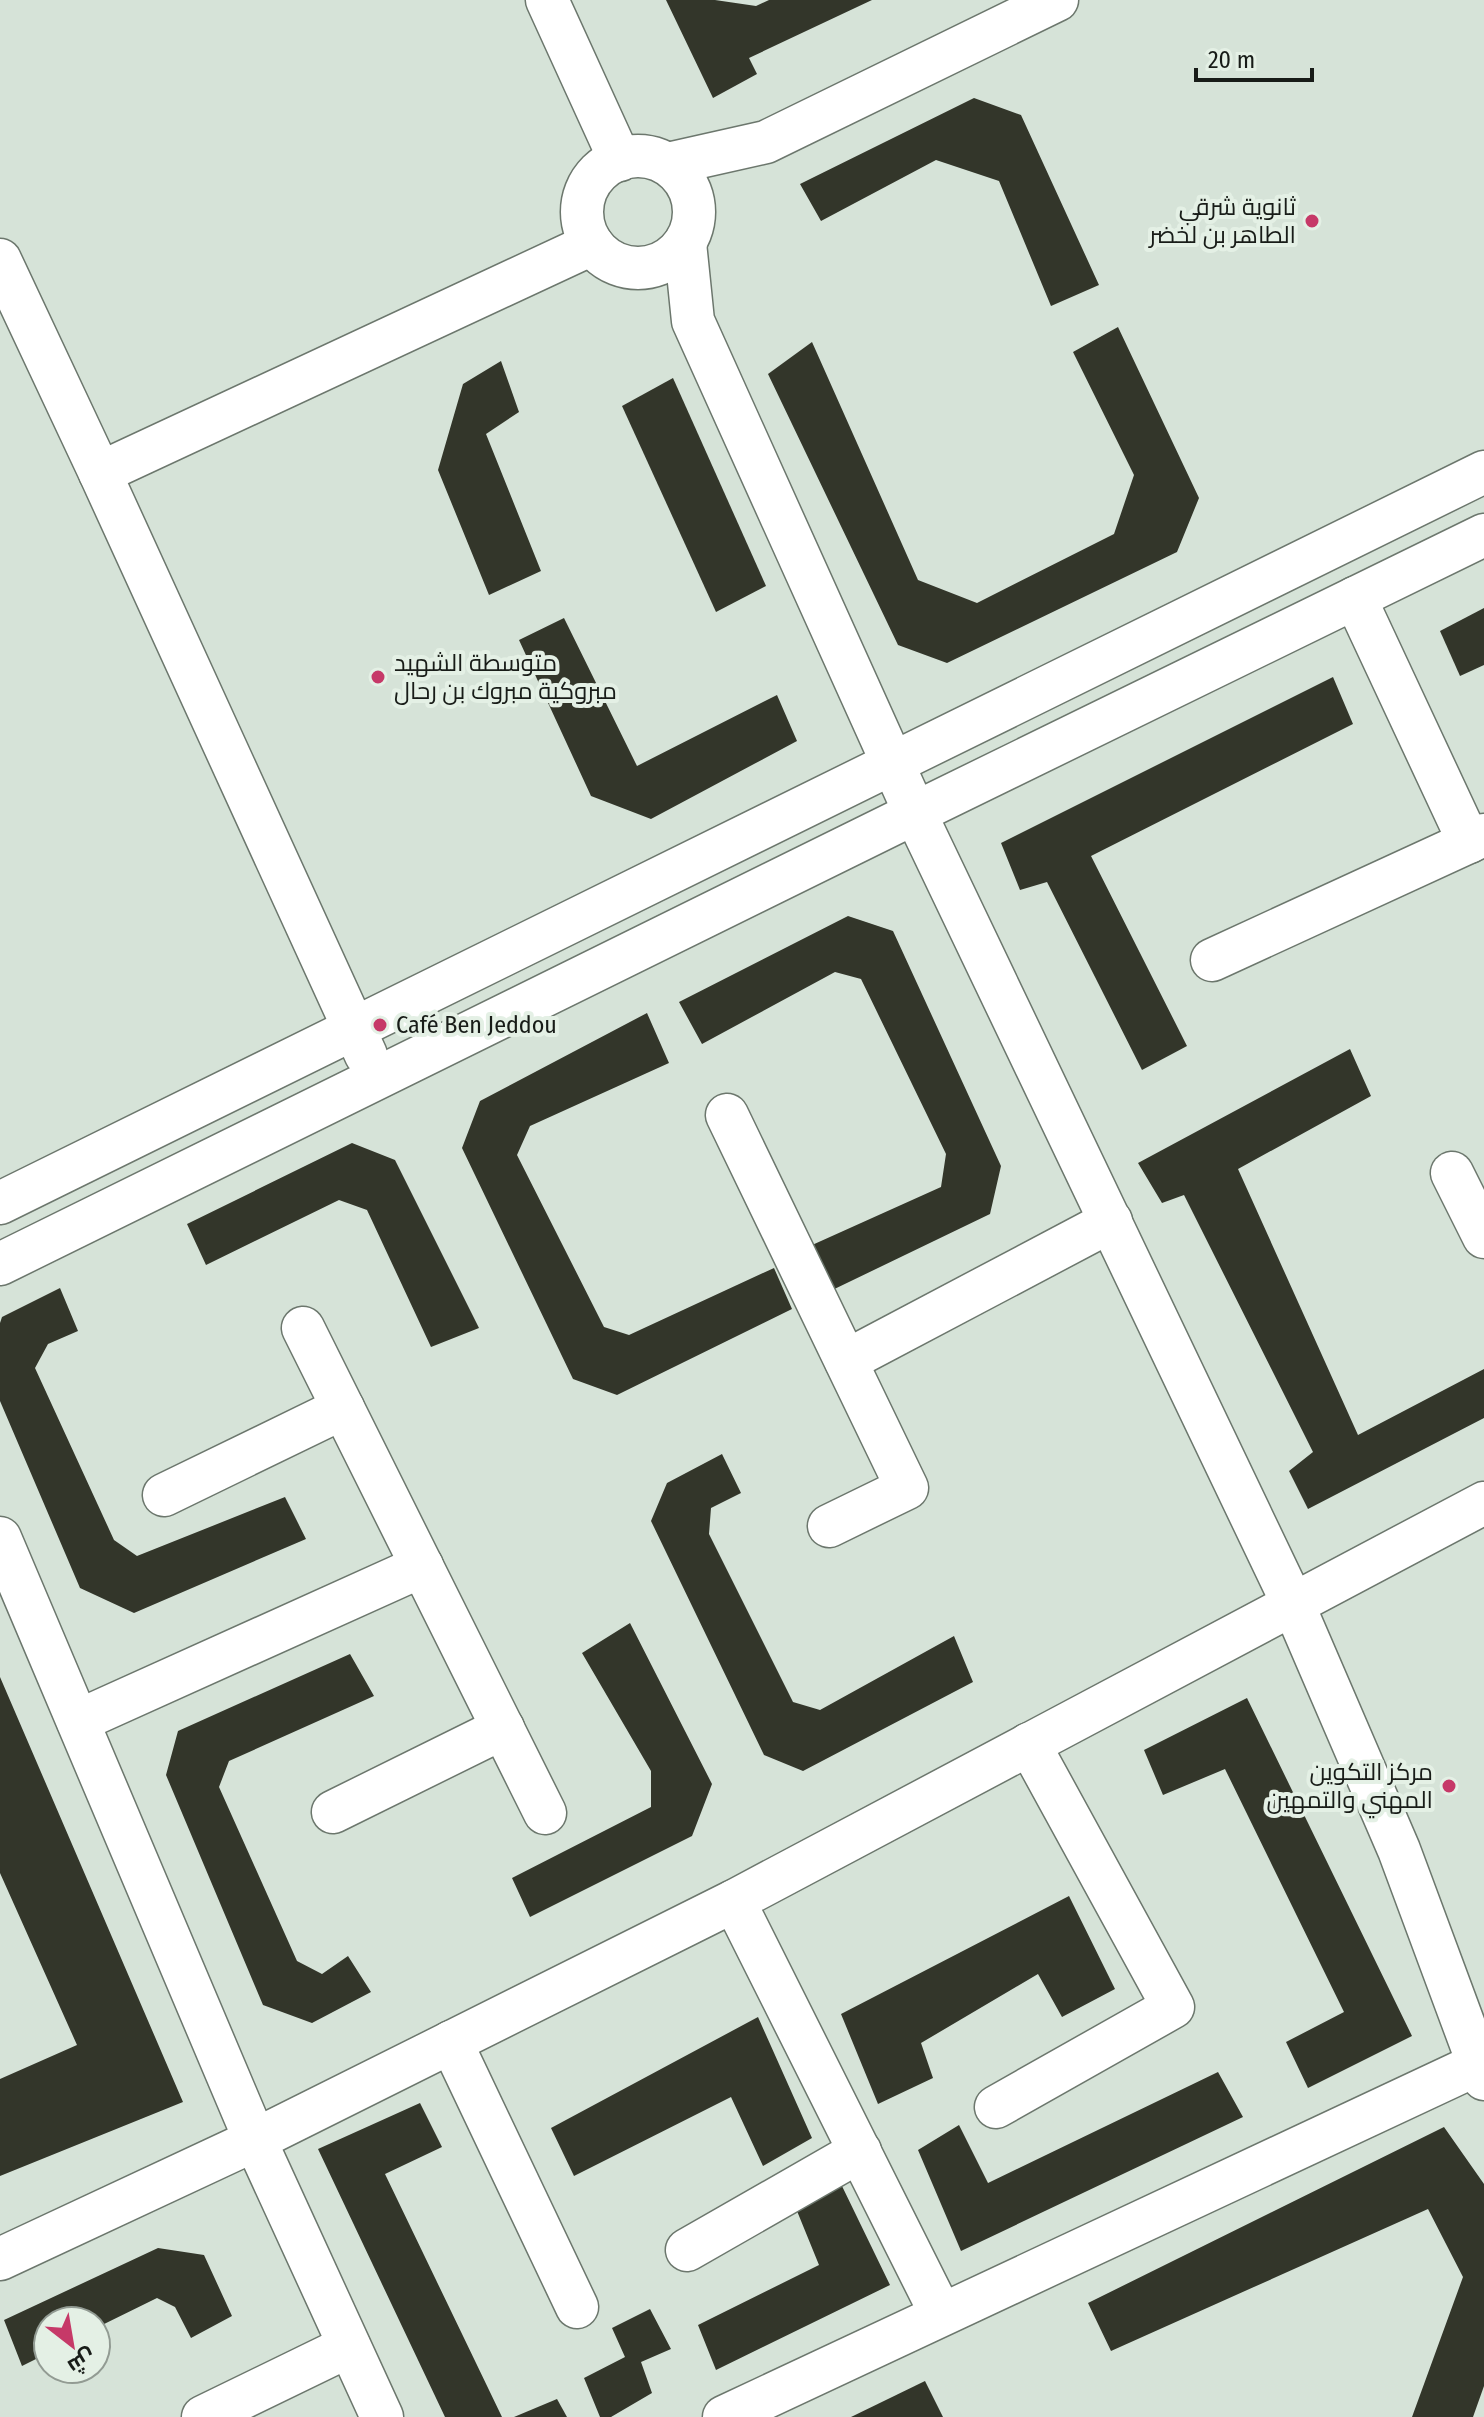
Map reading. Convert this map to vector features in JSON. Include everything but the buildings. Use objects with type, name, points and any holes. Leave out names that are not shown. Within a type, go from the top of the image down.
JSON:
[{"type":"street","points":[[547,0],[620,160]]},
{"type":"street","points":[[668,164],[766,142],[1057,0]]},
{"type":"street","points":[[693,321],[689,235],[695,210],[691,192],[682,177],[668,164],[636,156],[605,167],[585,195],[582,211],[585,228],[592,244],[604,257],[620,266],[638,268],[656,265],[672,257],[689,235],[725,182],[766,142]]},
{"type":"street","points":[[100,473],[592,244]]},
{"type":"street","points":[[0,260],[377,1078]]},
{"type":"street","points":[[638,268],[693,321],[915,813],[1293,1604],[1399,1850],[1481,2072],[941,2314],[724,2417]]},
{"type":"street","points":[[0,1203],[1484,472]]},
{"type":"street","points":[[0,1264],[1484,535]]},
{"type":"street","points":[[1212,960],[1476,839],[1355,598]]},
{"type":"street","points":[[727,1115],[907,1488],[829,1526]]},
{"type":"street","points":[[1452,1173],[1484,1237]]},
{"type":"street","points":[[846,1361],[1111,1221]]},
{"type":"street","points":[[303,1328],[545,1813]]},
{"type":"street","points":[[164,1495],[343,1408]]},
{"type":"street","points":[[0,2259],[255,2140],[734,1901],[1484,1503]]},
{"type":"street","points":[[0,1538],[255,2140],[382,2417]]},
{"type":"street","points":[[78,1721],[422,1566]]},
{"type":"street","points":[[333,1812],[503,1728]]},
{"type":"street","points":[[996,2107],[1173,2007],[1029,1744]]},
{"type":"street","points":[[734,1901],[941,2314]]},
{"type":"street","points":[[451,2042],[577,2307]]},
{"type":"street","points":[[687,2250],[860,2151]]},
{"type":"street","points":[[203,2417],[349,2346]]},
{"type":"place","name":"ثانوية شرقي الطاهر بن لخضر","points":[[1312,221]]},
{"type":"place","name":"متوسطة الشهيد مبروكية مبروك بن رحال","points":[[378,677]]},
{"type":"place","name":"Café Ben Jeddou","points":[[380,1025]]},
{"type":"place","name":"مركز التكوين المهني والتمهين","points":[[1449,1786]]}]
